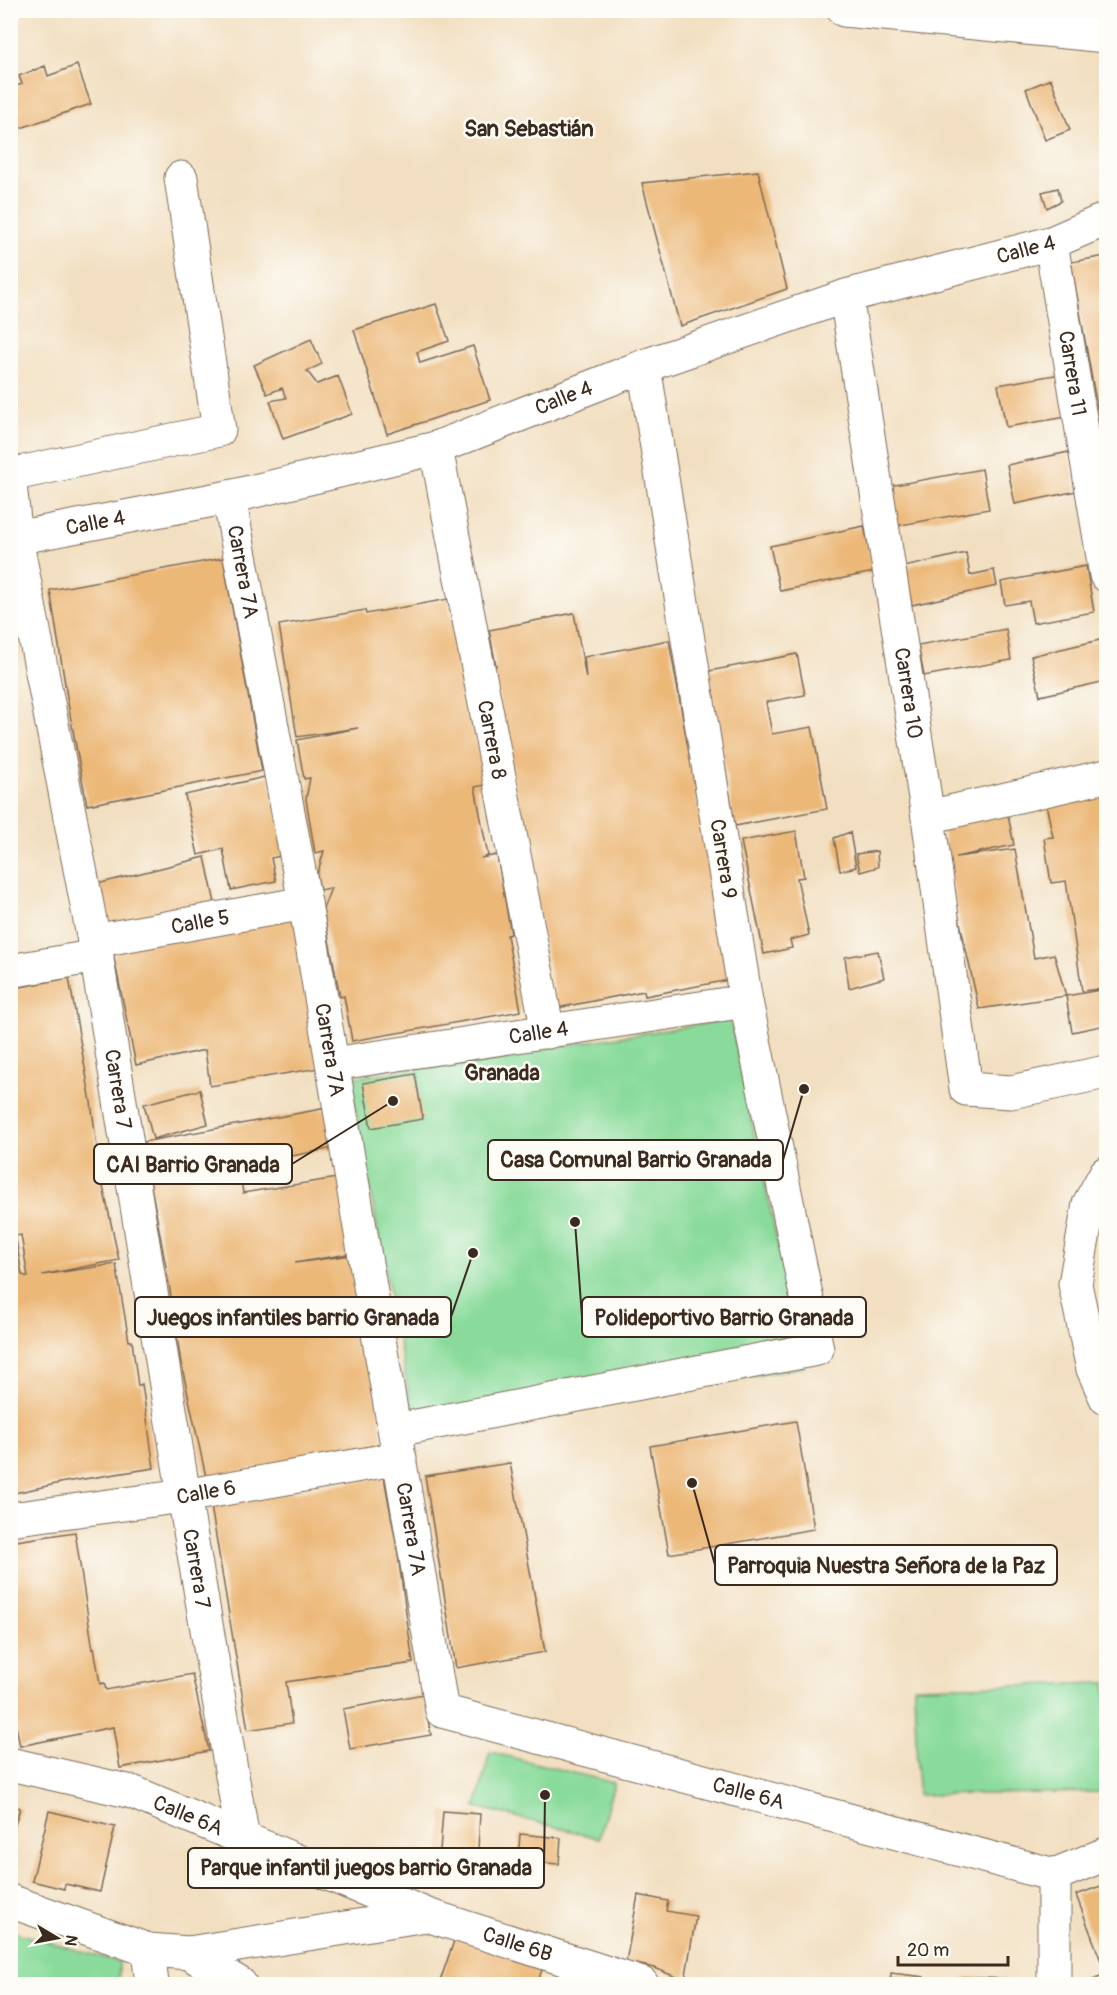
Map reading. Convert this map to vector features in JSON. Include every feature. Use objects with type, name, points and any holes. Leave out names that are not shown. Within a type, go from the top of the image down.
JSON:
[{"type":"street","points":[[844,10],[1107,36]]},
{"type":"street","points":[[10,475],[219,430],[181,178]]},
{"type":"street","name":"Calle 4","points":[[13,538],[229,497],[436,448],[644,366],[846,296],[1051,243],[1107,219]]},
{"type":"street","name":"Carrera 11","points":[[1051,243],[1107,575]]},
{"type":"street","name":"Carrera 10","points":[[846,296],[928,817],[966,1089],[1011,1092],[1107,1072]]},
{"type":"street","name":"Carrera 9","points":[[644,366],[746,1001],[817,1349]]},
{"type":"street","name":"Carrera 8","points":[[436,448],[548,1032]]},
{"type":"street","name":"Carrera 7","points":[[10,484],[13,538],[96,948],[184,1496],[243,1839]]},
{"type":"street","name":"Carrera 7A","points":[[229,497],[305,903],[442,1711]]},
{"type":"street","points":[[928,817],[1107,776]]},
{"type":"street","name":"Calle 5","points":[[10,971],[96,948],[305,903]]},
{"type":"street","name":"Calle 4","points":[[333,1064],[746,1001]]},
{"type":"street","points":[[1107,1173],[1089,1204],[1075,1284],[1093,1368],[1107,1398]]},
{"type":"street","name":"Calle 6","points":[[10,1519],[184,1496],[398,1444],[817,1349]]},
{"type":"street","name":"Calle 6A","points":[[442,1711],[1054,1875]]},
{"type":"street","name":"Calle 6A","points":[[10,1764],[132,1792],[427,1915]]},
{"type":"street","points":[[1054,1984],[1054,1875],[1107,1854]]},
{"type":"street","points":[[10,1901],[148,1950],[189,1953],[427,1915]]},
{"type":"street","name":"Calle 6B","points":[[427,1915],[642,1984]]},
{"type":"street","points":[[148,1950],[152,1984]]},
{"type":"street","points":[[189,1953],[240,1984]]},
{"type":"green space","points":[[730,1020],[804,1367],[417,1437],[349,1078]]},
{"type":"green space","points":[[1106,1683],[1106,1792],[918,1795],[914,1687]]},
{"type":"green space","points":[[490,1752],[614,1783],[599,1838],[476,1807]]},
{"type":"green space","points":[[10,1931],[119,1962],[119,1984],[11,1984]]},
{"type":"building","points":[[77,65],[91,104],[15,130],[10,116],[10,88],[22,84],[19,76],[45,66],[48,76]]},
{"type":"building","points":[[1051,79],[1070,130],[1045,140],[1026,89]]},
{"type":"building","points":[[758,171],[787,289],[680,326],[642,183]]},
{"type":"building","points":[[1058,188],[1061,201],[1047,208],[1042,192]]},
{"type":"building","points":[[1106,256],[1106,452],[1105,452],[1071,262]]},
{"type":"building","points":[[436,304],[449,341],[417,352],[420,363],[473,346],[490,400],[387,434],[354,330]]},
{"type":"building","points":[[311,339],[322,364],[307,371],[317,384],[338,376],[352,414],[283,439],[270,401],[286,398],[282,388],[267,394],[254,365]]},
{"type":"building","points":[[1060,374],[1067,417],[1006,427],[998,385]]},
{"type":"building","points":[[1069,452],[1077,491],[1015,504],[1007,465]]},
{"type":"building","points":[[982,469],[989,509],[896,526],[889,486]]},
{"type":"building","points":[[864,526],[874,572],[780,591],[770,546]]},
{"type":"building","points":[[966,553],[970,575],[994,570],[997,586],[912,605],[904,567]]},
{"type":"building","points":[[223,558],[262,771],[87,805],[50,590]]},
{"type":"building","points":[[1086,566],[1094,612],[1033,623],[1029,601],[1005,605],[1001,582]]},
{"type":"building","points":[[448,599],[485,785],[475,787],[488,856],[481,858],[497,855],[511,934],[507,935],[521,1011],[352,1041],[344,996],[340,997],[323,909],[331,888],[320,890],[317,875],[324,851],[315,853],[306,799],[310,778],[304,779],[297,740],[358,728],[297,737],[279,625],[365,610],[366,614]]},
{"type":"building","points":[[574,613],[586,678],[584,657],[669,640],[729,980],[645,996],[644,991],[557,1008],[493,667],[496,666],[489,630]]},
{"type":"building","points":[[1006,629],[1011,660],[924,676],[918,645]]},
{"type":"building","points":[[1100,640],[1106,681],[1040,696],[1031,656]]},
{"type":"building","points":[[797,654],[805,695],[766,702],[772,734],[812,727],[827,809],[735,826],[709,671]]},
{"type":"building","points":[[269,776],[286,855],[271,858],[276,881],[231,890],[223,849],[198,855],[185,795]]},
{"type":"building","points":[[1106,793],[1106,988],[1082,991],[1066,881],[1051,883],[1044,838],[1053,837],[1046,804]]},
{"type":"building","points":[[1007,810],[1014,845],[956,857],[1015,849],[1034,958],[1054,954],[1066,996],[979,1009],[955,900],[942,823]]},
{"type":"building","points":[[796,831],[804,877],[797,878],[809,935],[790,940],[792,948],[764,954],[741,841]]},
{"type":"building","points":[[850,832],[856,867],[840,871],[834,838]]},
{"type":"building","points":[[877,851],[878,867],[860,872],[856,854]]},
{"type":"building","points":[[205,857],[215,903],[108,930],[97,884]]},
{"type":"building","points":[[296,913],[319,1068],[210,1086],[205,1050],[136,1065],[112,948]]},
{"type":"building","points":[[878,951],[884,978],[849,988],[845,957]]},
{"type":"building","points":[[69,978],[91,1102],[101,1177],[119,1260],[42,1275],[116,1264],[129,1341],[132,1341],[138,1386],[142,1384],[154,1468],[65,1482],[10,1494],[10,1240],[16,1240],[22,1275],[28,1277],[21,1235],[10,1237],[10,989]]},
{"type":"building","points":[[1106,989],[1106,1025],[1072,1032],[1066,996]]},
{"type":"building","points":[[415,1074],[423,1119],[371,1128],[363,1083]]},
{"type":"building","points":[[200,1090],[208,1124],[153,1139],[144,1104]]},
{"type":"building","points":[[327,1108],[334,1148],[239,1166],[243,1193],[343,1177],[354,1253],[295,1263],[359,1254],[383,1444],[206,1477],[181,1363],[143,1142]]},
{"type":"building","points":[[796,1421],[814,1529],[669,1554],[650,1446]]},
{"type":"building","points":[[510,1463],[545,1652],[456,1668],[425,1476]]},
{"type":"building","points":[[384,1477],[397,1548],[413,1663],[286,1682],[292,1723],[248,1730],[211,1506]]},
{"type":"building","points":[[75,1532],[100,1684],[104,1683],[106,1690],[192,1674],[209,1751],[120,1768],[113,1727],[20,1746],[10,1697],[10,1542]]},
{"type":"building","points":[[423,1694],[431,1735],[350,1749],[343,1709]]},
{"type":"building","points":[[10,1805],[20,1808],[11,1838],[10,1837]]},
{"type":"building","points":[[49,1811],[115,1827],[100,1892],[65,1884],[64,1889],[32,1881]]},
{"type":"building","points":[[443,1811],[480,1814],[477,1866],[439,1864]]},
{"type":"building","points":[[520,1834],[561,1838],[559,1864],[518,1861]]},
{"type":"building","points":[[1106,1884],[1106,1974],[1076,1895]]},
{"type":"building","points":[[638,1895],[668,1901],[666,1911],[696,1916],[685,1981],[655,1968],[626,1962]]},
{"type":"building","points":[[456,1935],[543,1967],[537,1984],[439,1984]]},
{"type":"building","points":[[891,1973],[924,1977],[924,1984],[890,1984]]},
{"type":"building","points":[[1106,1974],[1106,1984],[1079,1984]]},
{"type":"building","points":[[963,1977],[1005,1979],[1005,1984],[963,1984]]},
{"type":"place","name":"Casa Comunal Barrio Granada","points":[[804,1089]]},
{"type":"place","name":"CAI Barrio Granada","points":[[393,1101]]},
{"type":"place","name":"Polideportivo Barrio Granada","points":[[575,1222]]},
{"type":"place","name":"Juegos infantiles barrio Granada","points":[[473,1253]]},
{"type":"place","name":"Parroquia Nuestra Señora de la Paz","points":[[692,1483]]},
{"type":"place","name":"Parque infantil juegos barrio Granada","points":[[545,1795]]},
{"type":"district","name":"San Sebastián","points":[[529,129]]},
{"type":"district","name":"Granada","points":[[502,1073]]}]
